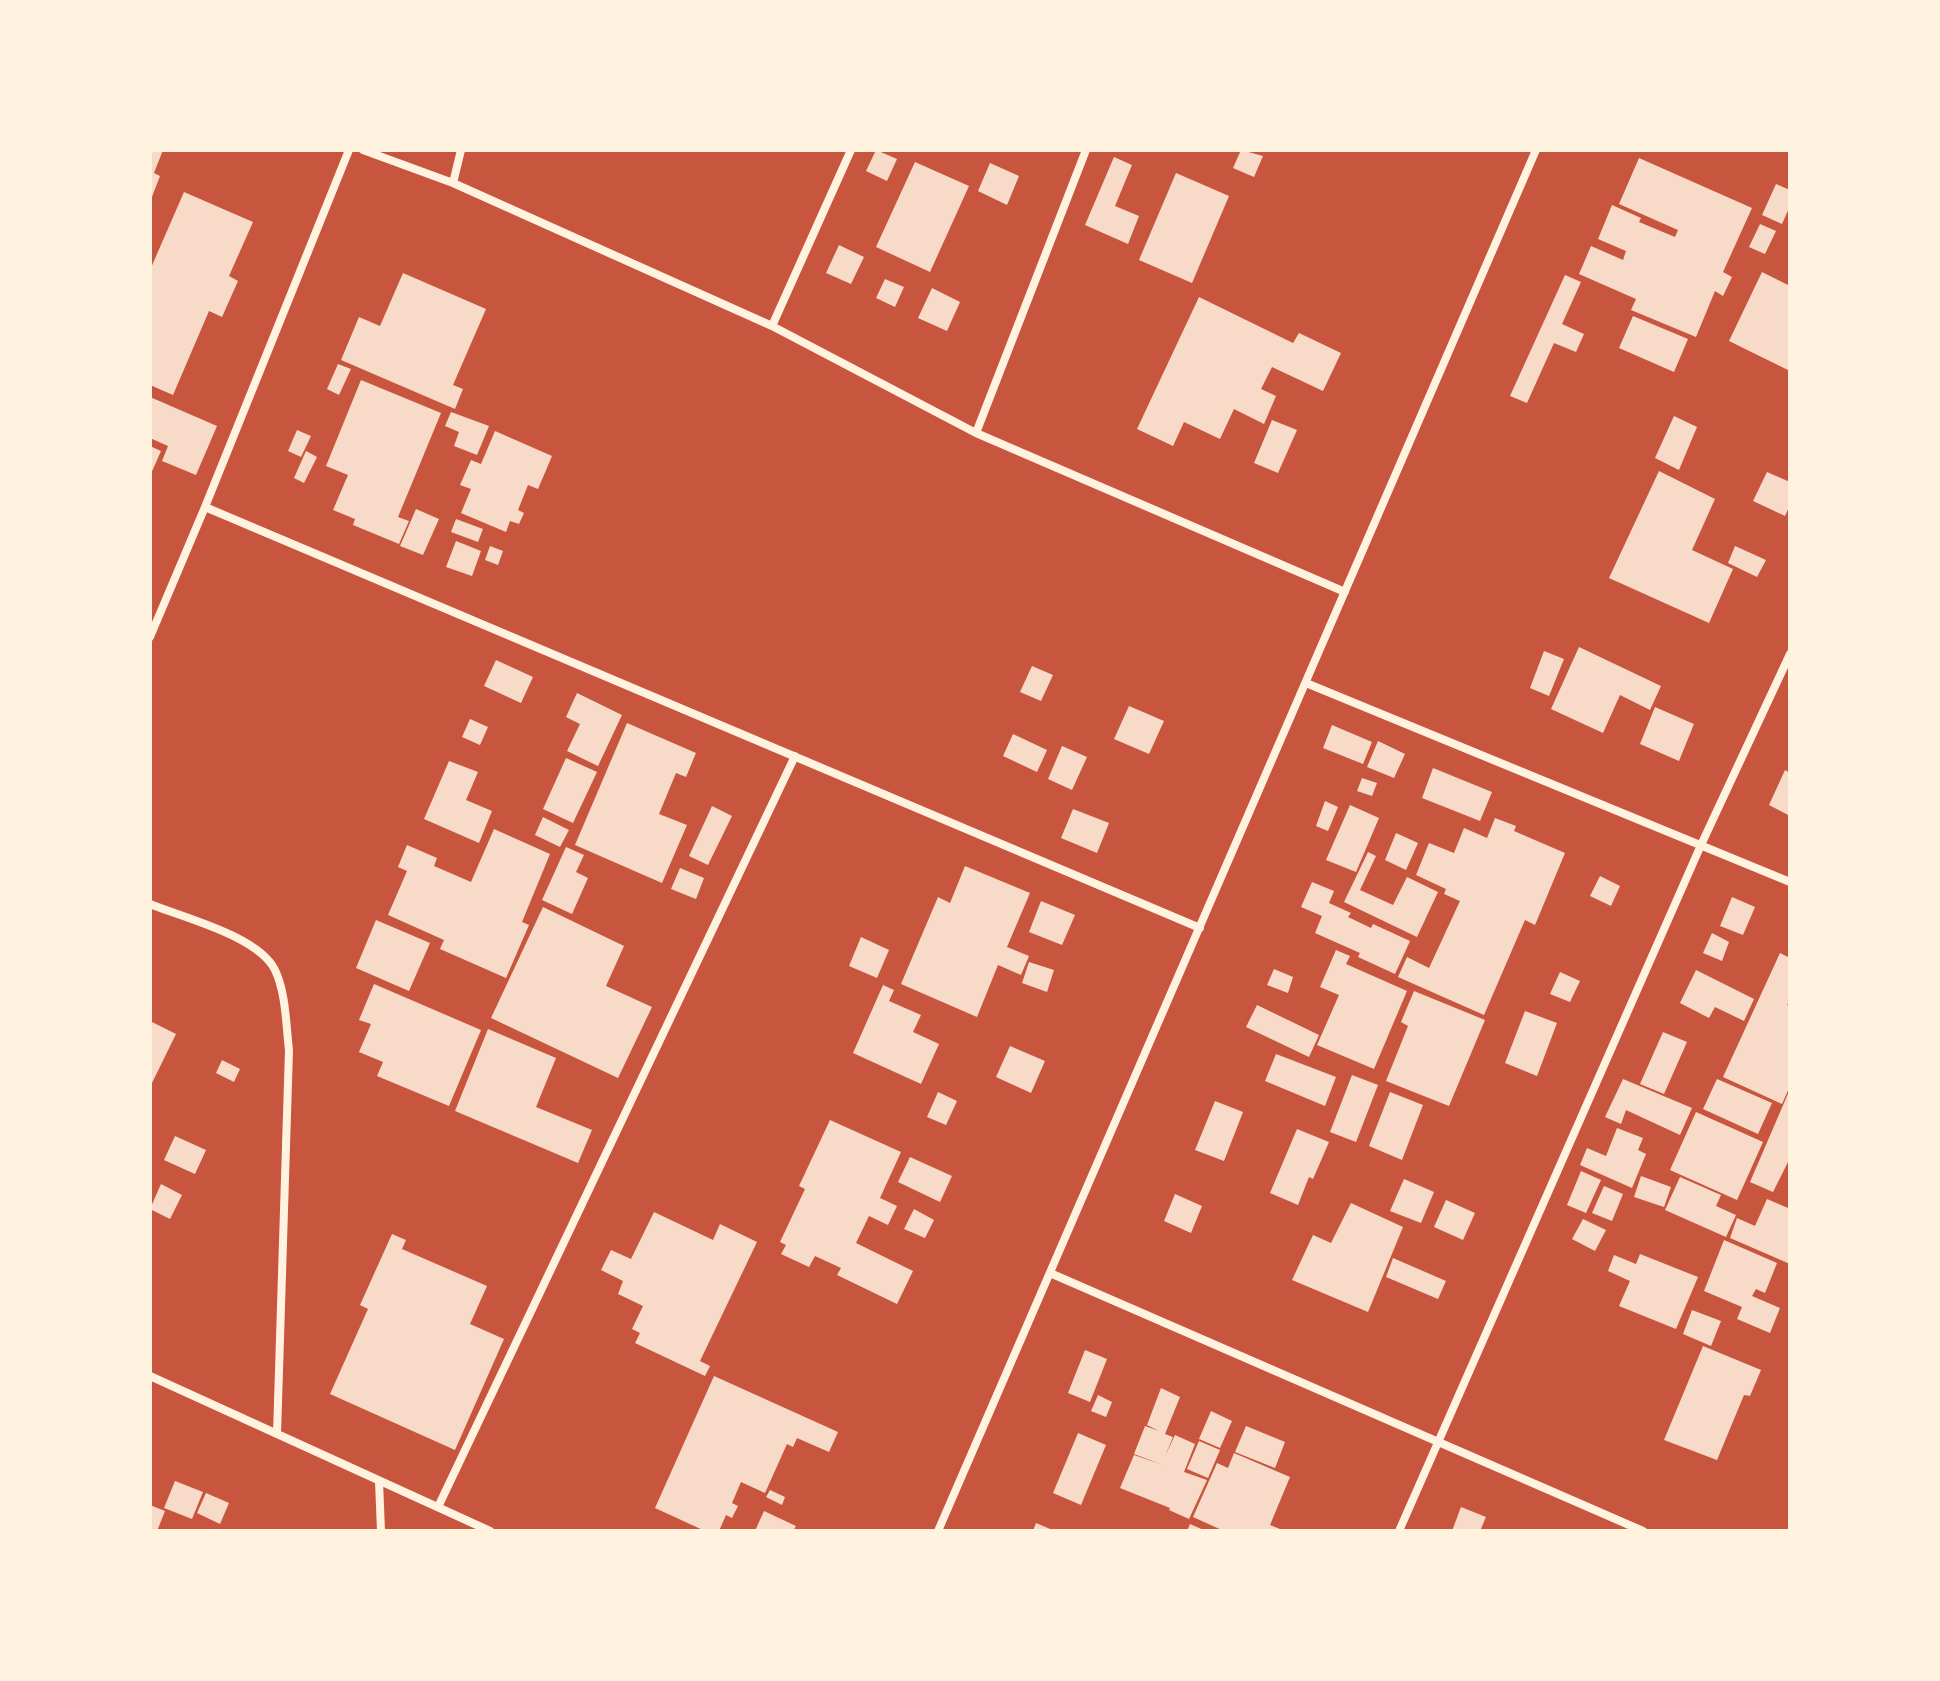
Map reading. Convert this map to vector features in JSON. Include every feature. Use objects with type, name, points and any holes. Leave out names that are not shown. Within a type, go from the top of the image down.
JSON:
[{"type":"street","points":[[150,637],[349,150]]},
{"type":"street","points":[[363,150],[453,183],[772,326],[976,433],[1345,592]]},
{"type":"street","points":[[453,183],[461,150]]},
{"type":"street","points":[[772,326],[851,150]]},
{"type":"street","points":[[976,433],[1086,150]]},
{"type":"street","points":[[938,1531],[1536,150]]},
{"type":"street","points":[[205,507],[1200,928]]},
{"type":"street","points":[[1399,1531],[1701,845],[1790,654]]},
{"type":"street","points":[[1306,683],[1790,882]]},
{"type":"street","points":[[438,1507],[795,756]]},
{"type":"street","points":[[150,904],[251,944],[274,968],[282,994],[289,1050],[277,1434]]},
{"type":"street","points":[[1050,1273],[1643,1531]]},
{"type":"street","points":[[150,1376],[490,1531]]},
{"type":"street","points":[[379,1481],[381,1531]]},
{"type":"building","points":[[150,150],[163,150],[154,173],[160,176],[150,202]]},
{"type":"building","points":[[876,150],[897,159],[887,181],[866,171]]},
{"type":"building","points":[[1241,150],[1263,156],[1254,177],[1233,168]]},
{"type":"building","points":[[1114,157],[1132,165],[1115,206],[1139,216],[1128,244],[1085,225]]},
{"type":"building","points":[[1639,158],[1752,208],[1723,272],[1732,277],[1723,296],[1715,291],[1696,337],[1631,310],[1636,299],[1579,274],[1591,246],[1623,260],[1626,251],[1598,239],[1612,205],[1641,218],[1639,222],[1675,237],[1678,230],[1619,204]]},
{"type":"building","points":[[915,162],[969,186],[930,272],[876,247]]},
{"type":"building","points":[[990,163],[1019,176],[1007,205],[978,191]]},
{"type":"building","points":[[1176,173],[1229,196],[1192,283],[1139,260]]},
{"type":"building","points":[[1776,184],[1790,190],[1790,206],[1782,224],[1762,215]]},
{"type":"building","points":[[184,192],[253,222],[229,276],[238,281],[222,317],[209,311],[173,395],[150,385],[150,270]]},
{"type":"building","points":[[1760,224],[1776,231],[1765,254],[1749,247]]},
{"type":"building","points":[[839,245],[864,257],[851,284],[826,273]]},
{"type":"building","points":[[1762,272],[1790,286],[1790,371],[1729,341]]},
{"type":"building","points":[[403,273],[486,309],[453,385],[463,389],[455,409],[341,360],[359,317],[380,326]]},
{"type":"building","points":[[1565,275],[1581,282],[1562,324],[1584,334],[1576,352],[1554,343],[1527,403],[1510,396]]},
{"type":"building","points":[[885,279],[904,287],[895,307],[876,298]]},
{"type":"building","points":[[932,288],[960,302],[947,331],[918,318]]},
{"type":"building","points":[[1199,297],[1293,343],[1299,333],[1341,353],[1323,391],[1272,367],[1261,389],[1276,396],[1264,424],[1234,409],[1220,439],[1184,422],[1173,446],[1137,429]]},
{"type":"building","points":[[1633,316],[1688,339],[1674,372],[1619,348]]},
{"type":"building","points":[[338,364],[351,369],[339,395],[327,389]]},
{"type":"building","points":[[361,380],[441,413],[398,517],[409,521],[399,544],[353,525],[355,519],[333,510],[348,475],[326,466]]},
{"type":"building","points":[[150,397],[217,426],[196,475],[162,461],[168,446],[150,438]]},
{"type":"building","points":[[451,412],[489,426],[477,455],[454,446],[459,432],[445,426]]},
{"type":"building","points":[[1674,416],[1697,427],[1679,470],[1655,458]]},
{"type":"building","points":[[1272,420],[1297,430],[1278,473],[1254,463]]},
{"type":"building","points":[[297,430],[311,436],[301,457],[288,451]]},
{"type":"building","points":[[495,431],[552,456],[538,489],[528,485],[518,510],[524,513],[519,524],[510,521],[506,532],[461,513],[471,489],[460,485],[471,460],[481,464]]},
{"type":"building","points":[[150,446],[161,451],[150,476]]},
{"type":"building","points":[[306,451],[317,457],[304,483],[294,478]]},
{"type":"building","points":[[1659,471],[1715,499],[1692,550],[1733,569],[1709,623],[1609,578]]},
{"type":"building","points":[[1767,472],[1790,482],[1790,505],[1785,516],[1753,501]]},
{"type":"building","points":[[416,509],[439,519],[423,555],[400,546]]},
{"type":"building","points":[[456,519],[483,529],[478,542],[451,532]]},
{"type":"building","points":[[456,541],[481,551],[472,576],[446,567]]},
{"type":"building","points":[[490,546],[503,551],[498,565],[485,560]]},
{"type":"building","points":[[1735,546],[1766,560],[1757,577],[1728,563]]},
{"type":"building","points":[[1579,647],[1661,686],[1650,710],[1620,695],[1603,733],[1551,709]]},
{"type":"building","points":[[1544,651],[1564,659],[1549,696],[1530,688]]},
{"type":"building","points":[[496,660],[533,677],[521,703],[484,686]]},
{"type":"building","points":[[1032,666],[1053,675],[1041,701],[1020,692]]},
{"type":"building","points":[[577,693],[622,715],[598,766],[567,751],[580,724],[566,717]]},
{"type":"building","points":[[1129,706],[1164,721],[1149,754],[1114,739]]},
{"type":"building","points":[[1655,707],[1694,724],[1679,761],[1640,744]]},
{"type":"building","points":[[470,719],[488,727],[480,745],[462,737]]},
{"type":"building","points":[[627,723],[696,753],[686,777],[676,773],[659,814],[687,825],[662,883],[575,845]]},
{"type":"building","points":[[1332,725],[1372,742],[1363,764],[1323,748]]},
{"type":"building","points":[[1013,734],[1047,750],[1037,772],[1003,756]]},
{"type":"building","points":[[1378,741],[1405,754],[1394,778],[1367,767]]},
{"type":"building","points":[[1062,746],[1087,757],[1072,790],[1048,779]]},
{"type":"building","points":[[566,758],[597,772],[573,823],[543,809]]},
{"type":"building","points":[[449,761],[478,772],[466,800],[492,811],[479,843],[424,819]]},
{"type":"building","points":[[1433,768],[1492,792],[1480,821],[1422,798]]},
{"type":"building","points":[[1785,770],[1790,773],[1790,816],[1769,805]]},
{"type":"building","points":[[1362,778],[1377,783],[1372,796],[1357,791]]},
{"type":"building","points":[[1325,801],[1338,807],[1328,831],[1316,826]]},
{"type":"building","points":[[1350,805],[1379,818],[1356,872],[1326,860]]},
{"type":"building","points":[[712,806],[732,816],[708,865],[689,856]]},
{"type":"building","points":[[1073,809],[1109,823],[1097,853],[1061,838]]},
{"type":"building","points":[[543,817],[569,830],[560,847],[535,835]]},
{"type":"building","points":[[1495,818],[1516,826],[1514,831],[1565,853],[1535,925],[1525,920],[1484,1015],[1398,977],[1407,957],[1429,968],[1460,901],[1444,894],[1446,889],[1416,875],[1429,843],[1454,853],[1464,828],[1487,838]]},
{"type":"building","points":[[494,829],[550,854],[522,922],[529,925],[506,978],[440,949],[444,940],[388,915],[407,871],[398,867],[407,845],[437,858],[434,866],[471,882]]},
{"type":"building","points":[[1396,833],[1418,843],[1406,870],[1385,860]]},
{"type":"building","points":[[566,847],[584,855],[576,872],[588,878],[572,914],[542,900]]},
{"type":"building","points":[[1368,852],[1376,856],[1360,890],[1393,905],[1407,877],[1438,892],[1417,937],[1344,902]]},
{"type":"building","points":[[965,866],[1030,893],[1007,947],[1029,956],[1021,975],[998,965],[977,1017],[901,984],[938,897],[950,903]]},
{"type":"building","points":[[680,868],[704,878],[696,899],[671,889]]},
{"type":"building","points":[[1600,876],[1620,886],[1611,906],[1590,896]]},
{"type":"building","points":[[1312,882],[1334,891],[1329,903],[1351,913],[1348,917],[1371,928],[1373,924],[1410,941],[1395,974],[1358,957],[1360,953],[1315,933],[1322,916],[1301,907]]},
{"type":"building","points":[[1732,897],[1755,907],[1743,935],[1720,926]]},
{"type":"building","points":[[1041,901],[1075,915],[1062,945],[1029,932]]},
{"type":"building","points":[[543,907],[624,946],[606,986],[652,1007],[618,1078],[491,1018]]},
{"type":"building","points":[[376,920],[430,943],[409,991],[356,968]]},
{"type":"building","points":[[1712,933],[1729,942],[1722,961],[1703,953]]},
{"type":"building","points":[[861,937],[889,950],[877,978],[849,966]]},
{"type":"building","points":[[1336,950],[1350,956],[1346,964],[1407,991],[1374,1069],[1317,1045],[1339,995],[1320,987]]},
{"type":"building","points":[[1780,953],[1790,958],[1790,1000],[1787,1005],[1790,1006],[1790,1086],[1782,1104],[1723,1077]]},
{"type":"building","points":[[1029,962],[1054,970],[1047,992],[1022,983]]},
{"type":"building","points":[[1274,969],[1293,977],[1288,993],[1267,985]]},
{"type":"building","points":[[1696,970],[1754,999],[1744,1021],[1715,1007],[1709,1018],[1680,1003]]},
{"type":"building","points":[[1560,972],[1580,981],[1570,1002],[1550,994]]},
{"type":"building","points":[[374,984],[481,1030],[449,1106],[377,1076],[383,1062],[359,1052],[371,1024],[359,1020]]},
{"type":"building","points":[[883,985],[894,990],[889,1001],[921,1015],[913,1032],[939,1044],[921,1084],[853,1053]]},
{"type":"building","points":[[1414,991],[1485,1020],[1449,1106],[1386,1081],[1408,1026],[1401,1022]]},
{"type":"building","points":[[1257,1005],[1319,1035],[1309,1057],[1246,1027]]},
{"type":"building","points":[[1525,1011],[1557,1023],[1537,1076],[1505,1063]]},
{"type":"building","points":[[150,1021],[176,1034],[150,1087]]},
{"type":"building","points":[[488,1029],[556,1058],[536,1107],[592,1130],[578,1163],[455,1111]]},
{"type":"building","points":[[1663,1032],[1687,1042],[1664,1094],[1640,1084]]},
{"type":"building","points":[[1010,1046],[1045,1061],[1031,1093],[996,1077]]},
{"type":"building","points":[[1276,1054],[1336,1077],[1325,1106],[1265,1081]]},
{"type":"building","points":[[222,1060],[240,1069],[234,1082],[216,1073]]},
{"type":"building","points":[[1352,1075],[1378,1085],[1356,1142],[1330,1132]]},
{"type":"building","points":[[1623,1079],[1692,1108],[1680,1135],[1626,1110],[1621,1124],[1605,1117]]},
{"type":"building","points":[[1717,1079],[1772,1103],[1758,1134],[1703,1109]]},
{"type":"building","points":[[1790,1089],[1790,1158],[1773,1192],[1750,1182]]},
{"type":"building","points":[[938,1092],[957,1101],[946,1125],[927,1117]]},
{"type":"building","points":[[1390,1092],[1423,1105],[1402,1160],[1369,1146]]},
{"type":"building","points":[[1215,1101],[1243,1112],[1224,1161],[1195,1150]]},
{"type":"building","points":[[1696,1112],[1763,1142],[1737,1200],[1670,1170]]},
{"type":"building","points":[[830,1120],[901,1152],[880,1198],[897,1206],[888,1225],[869,1216],[856,1243],[913,1271],[897,1304],[837,1275],[841,1268],[815,1256],[809,1267],[781,1254],[786,1245],[780,1242],[805,1189],[799,1186]]},
{"type":"building","points":[[1617,1128],[1643,1138],[1638,1150],[1646,1154],[1632,1188],[1580,1165],[1587,1148],[1606,1156]]},
{"type":"building","points":[[1297,1129],[1329,1142],[1313,1179],[1309,1177],[1298,1205],[1270,1193]]},
{"type":"building","points":[[175,1136],[206,1150],[195,1174],[164,1160]]},
{"type":"building","points":[[910,1157],[952,1176],[940,1202],[898,1182]]},
{"type":"building","points":[[1581,1171],[1601,1180],[1586,1213],[1567,1205]]},
{"type":"building","points":[[1641,1176],[1671,1187],[1664,1207],[1634,1197]]},
{"type":"building","points":[[1680,1177],[1721,1195],[1716,1206],[1736,1215],[1726,1237],[1665,1210]]},
{"type":"building","points":[[1404,1179],[1434,1192],[1421,1223],[1390,1211]]},
{"type":"building","points":[[161,1184],[182,1195],[170,1219],[150,1209]]},
{"type":"building","points":[[1604,1186],[1623,1194],[1612,1221],[1592,1213]]},
{"type":"building","points":[[1175,1194],[1202,1206],[1191,1233],[1164,1221]]},
{"type":"building","points":[[1767,1199],[1788,1208],[1790,1204],[1790,1264],[1730,1238],[1737,1218],[1755,1226]]},
{"type":"building","points":[[1446,1200],[1475,1213],[1463,1240],[1434,1227]]},
{"type":"building","points":[[1351,1203],[1403,1227],[1368,1312],[1292,1280],[1313,1235],[1331,1243]]},
{"type":"building","points":[[914,1209],[934,1220],[925,1238],[904,1229]]},
{"type":"building","points":[[654,1212],[713,1240],[720,1224],[757,1242],[700,1361],[710,1366],[705,1376],[635,1343],[640,1333],[632,1329],[643,1306],[618,1294],[623,1281],[601,1270],[611,1250],[631,1259]]},
{"type":"building","points":[[1583,1219],[1606,1230],[1595,1251],[1572,1239]]},
{"type":"building","points":[[392,1234],[406,1240],[402,1249],[487,1286],[470,1324],[504,1339],[455,1450],[330,1394],[368,1309],[360,1305]]},
{"type":"building","points":[[1724,1240],[1777,1263],[1765,1293],[1756,1289],[1752,1296],[1780,1308],[1770,1333],[1737,1319],[1742,1307],[1704,1291]]},
{"type":"building","points":[[1640,1254],[1698,1277],[1676,1329],[1619,1306],[1630,1281],[1608,1271],[1614,1255],[1636,1264]]},
{"type":"building","points":[[1393,1258],[1446,1281],[1438,1299],[1386,1277]]},
{"type":"building","points":[[1692,1310],[1721,1321],[1711,1346],[1683,1334]]},
{"type":"building","points":[[1703,1346],[1761,1370],[1750,1396],[1744,1395],[1717,1460],[1664,1440]]},
{"type":"building","points":[[1085,1350],[1107,1359],[1090,1402],[1068,1393]]},
{"type":"building","points":[[714,1376],[838,1432],[829,1452],[797,1438],[793,1447],[787,1444],[765,1493],[741,1482],[732,1503],[738,1506],[732,1518],[726,1515],[719,1531],[705,1531],[655,1508]]},
{"type":"building","points":[[1161,1388],[1180,1397],[1165,1434],[1173,1437],[1165,1456],[1175,1435],[1195,1444],[1184,1472],[1207,1480],[1189,1519],[1120,1488],[1134,1455],[1163,1465],[1134,1454],[1145,1426],[1159,1431],[1147,1425]]},
{"type":"building","points":[[1098,1395],[1112,1402],[1106,1417],[1091,1411]]},
{"type":"building","points":[[1211,1411],[1232,1421],[1220,1448],[1199,1439]]},
{"type":"building","points":[[1246,1426],[1285,1442],[1275,1468],[1235,1452]]},
{"type":"building","points":[[1078,1433],[1106,1445],[1081,1505],[1053,1493]]},
{"type":"building","points":[[1199,1441],[1220,1450],[1208,1478],[1187,1469]]},
{"type":"building","points":[[1234,1453],[1290,1477],[1270,1525],[1285,1531],[1224,1531],[1193,1517],[1217,1463],[1228,1468]]},
{"type":"building","points":[[175,1481],[203,1492],[192,1519],[164,1508]]},
{"type":"building","points":[[770,1490],[785,1497],[782,1505],[766,1497]]},
{"type":"building","points":[[206,1493],[229,1503],[220,1524],[197,1513]]},
{"type":"building","points":[[150,1505],[165,1511],[157,1531],[150,1531]]},
{"type":"building","points":[[1461,1507],[1486,1517],[1480,1531],[1452,1531]]},
{"type":"building","points":[[764,1511],[796,1526],[793,1531],[755,1531]]},
{"type":"building","points":[[1036,1523],[1055,1531],[1033,1531]]},
{"type":"building","points":[[1190,1524],[1206,1531],[1187,1531]]}]
